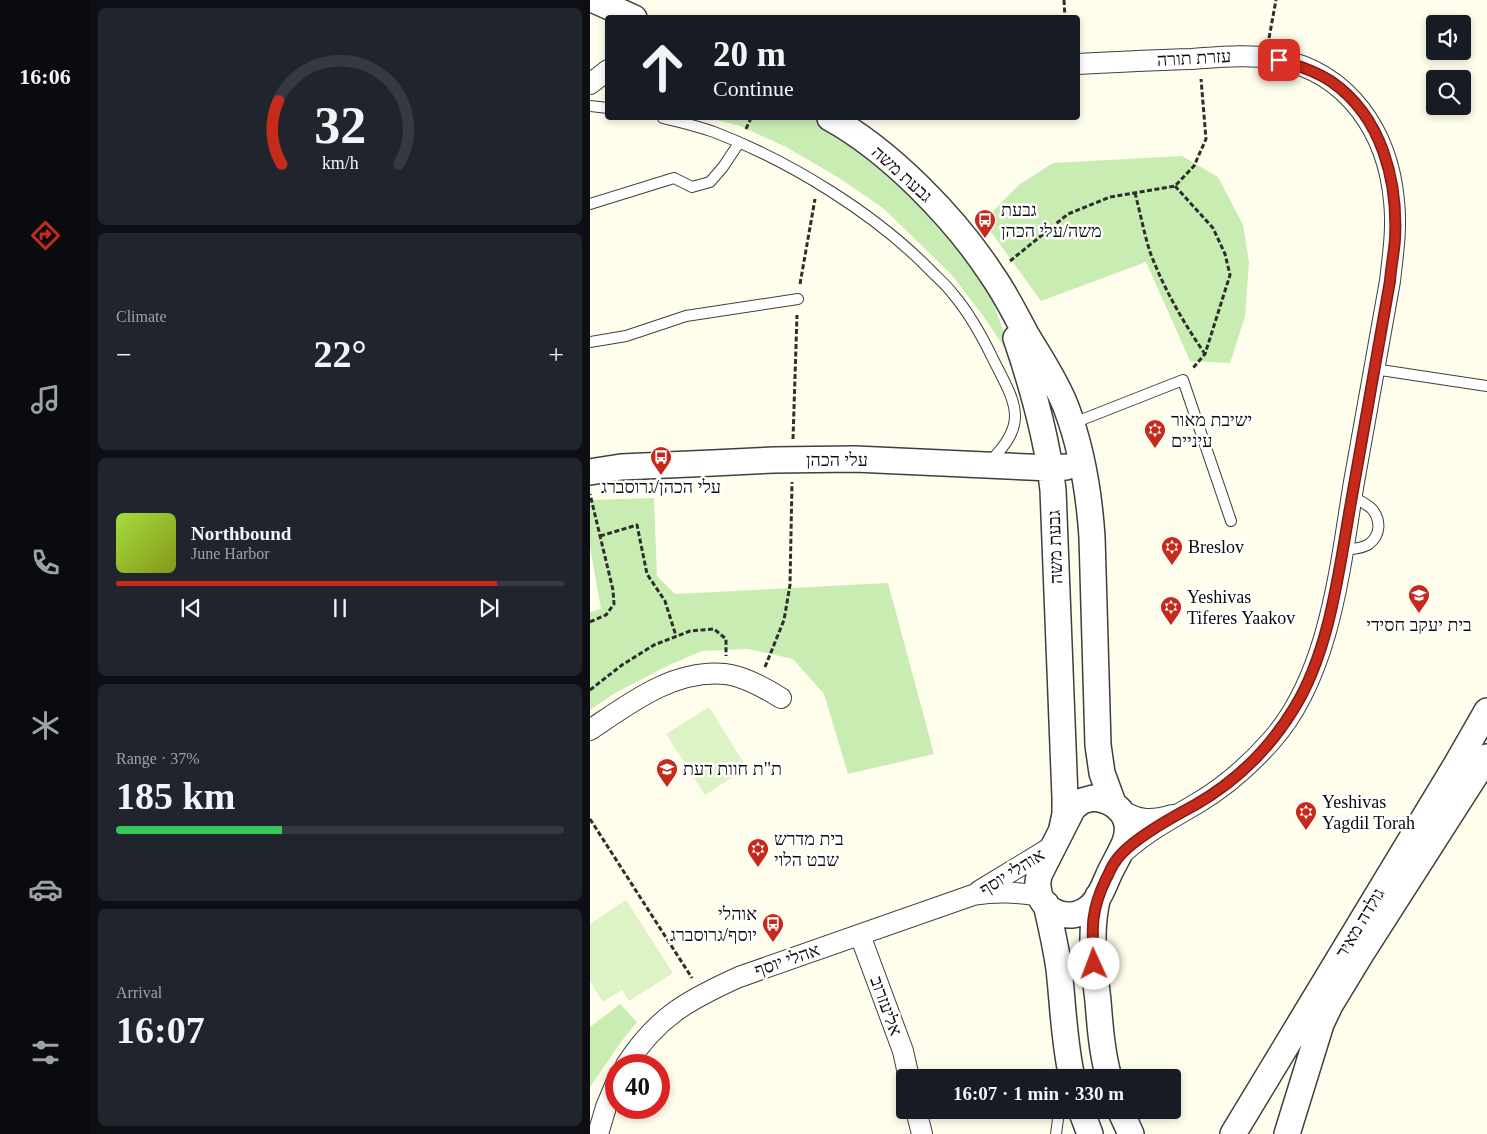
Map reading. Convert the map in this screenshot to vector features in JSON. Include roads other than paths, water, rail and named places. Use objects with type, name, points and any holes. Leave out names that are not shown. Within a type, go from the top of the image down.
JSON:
[{"type":"street","points":[[594,0],[627,15]]},
{"type":"street","name":"עזרת תורה","points":[[1080,64],[1244,56],[1279,60],[1305,68],[1332,81],[1355,102],[1370,123],[1380,140],[1388,168],[1394,201],[1395,239],[1390,281],[1337,582],[1315,667],[1293,710],[1273,739],[1237,776],[1136,842],[1115,861]]},
{"type":"street","points":[[590,84],[605,72]]},
{"type":"street","name":"גבעת משה","points":[[841,120],[929,198],[969,243],[993,275],[1054,382],[1066,407],[1084,467],[1090,503],[1098,745],[1102,773],[1117,806],[1126,820],[1127,830],[1125,841],[1098,896]]},
{"type":"street","name":"גבעת משה","points":[[993,275],[1031,380],[1051,468],[1066,798],[1065,814],[1058,837]]},
{"type":"street","name":"עלי הכהן","points":[[590,472],[621,468],[774,460],[855,459],[1051,468],[1084,467]]},
{"type":"street","points":[[590,730],[641,696],[668,682],[696,675],[726,674],[758,684],[781,698]]},
{"type":"street","name":"גולדה מאיר","points":[[1232,1132],[1446,782],[1487,711]]},
{"type":"street","name":"גולדה מאיר","points":[[1287,1134],[1321,1024],[1330,1005],[1487,757]]},
{"type":"street","points":[[1070,1069],[1054,939],[1038,886],[1039,875],[1073,808],[1082,801],[1093,798],[1103,799],[1117,806]]},
{"type":"street","name":"עזרת תורה","points":[[1117,806],[1132,817],[1143,819],[1160,818],[1181,812]]},
{"type":"street","name":"אוהלי יוסף","points":[[973,895],[1058,837]]},
{"type":"street","name":"אוהלי יוסף","points":[[973,895],[998,892],[1018,893],[1043,900]]},
{"type":"street","name":"אהלי יוסף","points":[[633,1054],[662,1021],[702,995],[739,978],[973,895]]},
{"type":"street","points":[[1043,900],[1049,909],[1058,914],[1069,916],[1080,914],[1092,906],[1098,896]]},
{"type":"street","points":[[1098,896],[1092,928],[1101,1038],[1107,1069]]},
{"type":"street","name":"אליעזרוב","points":[[860,935],[902,1051],[907,1069]]},
{"type":"street","points":[[598,1134],[605,1110]]},
{"type":"street","points":[[918,1119],[922,1134]]},
{"type":"street","points":[[1084,1119],[1090,1134]]},
{"type":"street","points":[[1124,1119],[1131,1134]]},
{"type":"lane","points":[[590,106],[605,108]]},
{"type":"lane","points":[[670,120],[713,132],[760,152],[818,184],[867,217],[912,251],[953,294],[981,335],[1006,383],[1015,407],[1014,426],[1008,442],[986,465]]},
{"type":"lane","points":[[590,204],[674,178],[692,187],[710,182],[739,143]]},
{"type":"lane","points":[[590,342],[626,336],[686,316],[798,299]]},
{"type":"lane","points":[[1374,369],[1487,386]]},
{"type":"lane","points":[[1071,424],[1183,380],[1231,521]]},
{"type":"lane","points":[[1342,550],[1368,545],[1376,537],[1379,526],[1371,508],[1352,496]]},
{"type":"lane","points":[[1056,1134],[1058,1119]]},
{"type":"place","name":"גבעת משה/עלי הכהן","points":[[985,239]]},
{"type":"place","name":"ישיבת מאור עיניים","points":[[1155,449]]},
{"type":"place","name":"עלי הכהן/גרוסברג","points":[[661,476]]},
{"type":"place","name":"Breslov","points":[[1172,566]]},
{"type":"place","name":"בית יעקב חסידי","points":[[1419,614]]},
{"type":"place","name":"Yeshivas Tiferes Yaakov","points":[[1171,626]]},
{"type":"place","name":"ת\"ת חוות דעת","points":[[667,788]]},
{"type":"place","name":"Yeshivas Yagdil Torah","points":[[1306,831]]},
{"type":"place","name":"בית מדרש שבט הלוי","points":[[758,868]]},
{"type":"place","name":"אוהלי יוסף/גרוסברג","points":[[773,943]]}]
